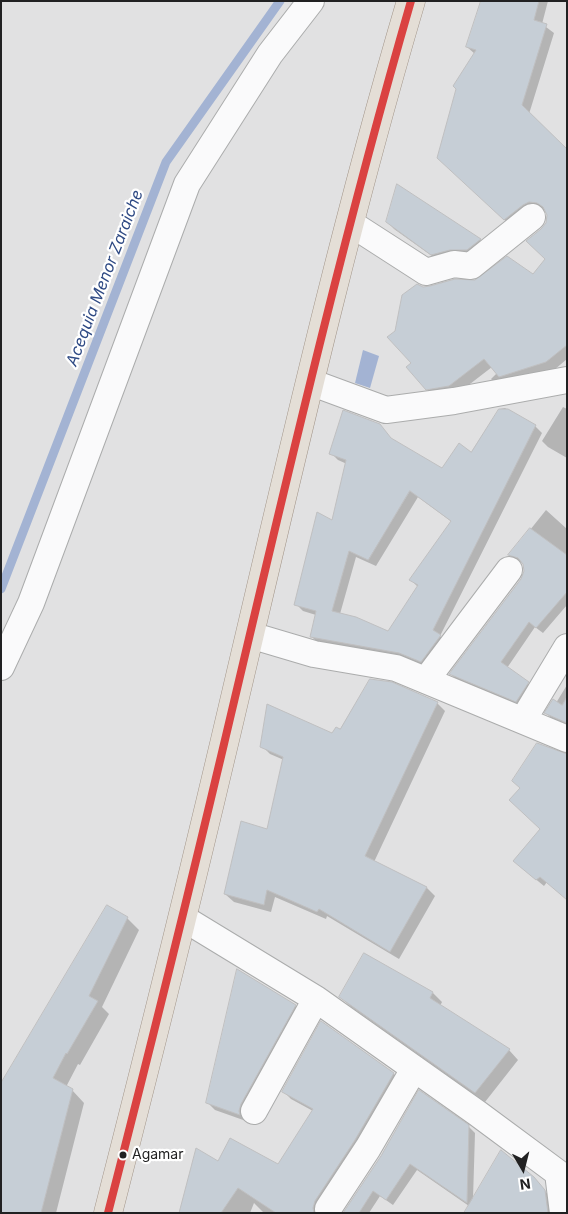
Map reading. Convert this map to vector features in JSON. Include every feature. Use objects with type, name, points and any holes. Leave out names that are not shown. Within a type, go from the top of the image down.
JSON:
[{"type":"main road","points":[[108,1213],[183,918],[310,382],[384,92],[411,1]]},
{"type":"street","points":[[1,667],[31,604],[187,184],[270,54],[311,1]]},
{"type":"street","points":[[350,223],[426,272],[454,264],[471,266],[532,216]]},
{"type":"street","points":[[310,382],[386,410],[454,401],[567,380]]},
{"type":"street","points":[[426,680],[509,570]]},
{"type":"street","points":[[250,635],[314,654],[396,668],[567,739]]},
{"type":"street","points":[[524,720],[567,647]]},
{"type":"street","points":[[183,918],[316,1000],[564,1173],[562,1213]]},
{"type":"street","points":[[254,1111],[316,1000]]},
{"type":"street","points":[[328,1210],[368,1148],[414,1069]]},
{"type":"water","points":[[363,350],[379,356],[370,388],[355,383]]},
{"type":"building","points":[[481,1],[539,1],[534,20],[547,24],[522,105],[567,149],[567,345],[546,362],[499,377],[484,359],[449,386],[426,390],[406,367],[411,363],[387,337],[395,331],[402,295],[417,284],[423,287],[455,279],[475,280],[507,256],[533,274],[545,259],[526,241],[546,223],[547,215],[543,207],[537,203],[529,202],[504,220],[437,158],[456,89],[453,86],[476,50],[466,47]]},
{"type":"building","points":[[397,184],[481,239],[467,250],[450,250],[431,255],[386,222]]},
{"type":"building","points":[[499,409],[508,409],[536,425],[433,630],[441,635],[421,662],[399,653],[310,637],[316,611],[294,605],[317,512],[332,520],[346,460],[329,454],[343,410],[380,424],[391,438],[442,468],[459,443],[471,452]],"holes":[[[410,491],[451,521],[409,580],[418,585],[388,631],[356,617],[332,611],[349,551],[368,560]]]},
{"type":"building","points":[[530,528],[567,555],[567,592],[536,628],[529,622],[501,662],[529,682],[516,702],[449,674],[521,579],[524,571],[523,564],[518,558],[508,555]]},
{"type":"building","points":[[370,679],[392,682],[438,702],[365,856],[427,887],[390,952],[319,909],[317,912],[267,890],[264,905],[224,894],[241,821],[267,829],[283,757],[260,747],[267,704],[332,733],[336,727],[340,729]]},
{"type":"building","points":[[567,697],[567,723],[544,713],[553,699],[562,705]]},
{"type":"building","points":[[537,743],[567,754],[567,900],[540,877],[536,880],[513,861],[540,829],[509,800],[520,788],[512,781]]},
{"type":"building","points":[[107,905],[128,917],[89,996],[98,1001],[53,1078],[73,1089],[41,1213],[1,1213],[1,1083]]},
{"type":"building","points":[[364,953],[433,992],[430,998],[510,1049],[475,1093],[339,997]]},
{"type":"building","points":[[237,969],[296,1005],[241,1104],[240,1115],[206,1103]]},
{"type":"building","points":[[321,1021],[394,1073],[355,1140],[315,1201],[314,1213],[276,1213],[238,1188],[221,1213],[179,1213],[196,1148],[218,1161],[230,1138],[278,1164],[313,1109],[282,1092]]},
{"type":"building","points":[[419,1090],[469,1125],[467,1203],[410,1164],[386,1200],[373,1191],[359,1213],[343,1213],[381,1156]]},
{"type":"building","points":[[501,1150],[534,1177],[545,1190],[548,1213],[464,1213]]},
{"type":"waterway","name":"Acequia Menor Zaraiche","points":[[1,589],[166,162],[280,1]]},
{"type":"transit line","points":[[108,1213],[182,920],[290,464],[336,279],[411,1]]},
{"type":"place","name":"Agamar","points":[[123,1155]]}]
